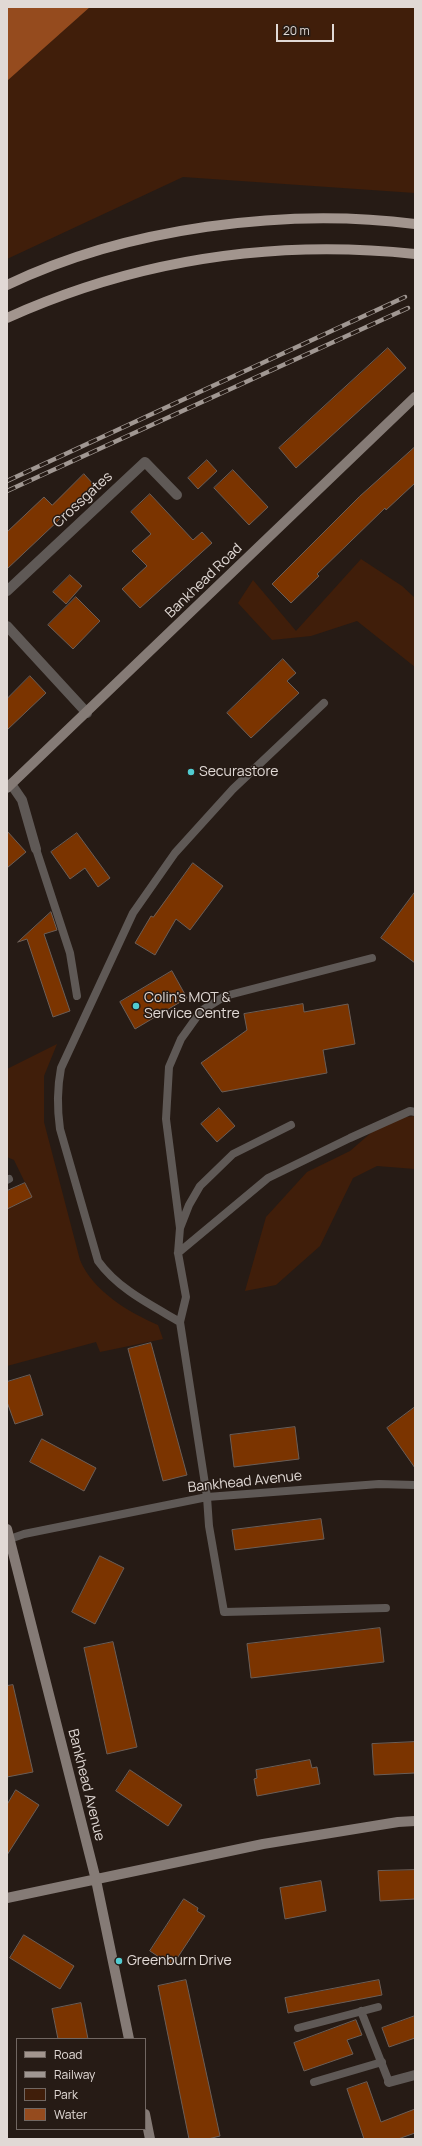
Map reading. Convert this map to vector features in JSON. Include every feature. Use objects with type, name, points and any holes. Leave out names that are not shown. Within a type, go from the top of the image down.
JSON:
[{"type":"main road","points":[[7,285],[51,267],[112,247],[188,230],[262,220],[298,219],[354,220],[415,224]]},
{"type":"main road","points":[[7,318],[40,303],[88,285],[173,263],[217,256],[278,249],[326,248],[378,250],[415,254]]},
{"type":"street","name":"Bankhead Road","points":[[36,849],[22,800],[9,786],[87,713],[415,397]]},
{"type":"street","name":"Crossgates","points":[[7,591],[145,462],[177,495]]},
{"type":"street","points":[[7,626],[87,713]]},
{"type":"street","name":"Bankhead Avenue","points":[[8,1536],[96,1880],[129,2038]]},
{"type":"street","points":[[7,1898],[263,1844],[398,1822],[415,1821]]},
{"type":"street","points":[[389,2082],[415,2075]]},
{"type":"street","points":[[146,2119],[150,2139]]},
{"type":"lane","points":[[180,1322],[147,1303],[108,1275],[98,1261],[60,1129],[57,1089],[61,1068],[133,913],[175,853],[234,789],[324,704]]},
{"type":"lane","points":[[36,849],[70,953],[77,996]]},
{"type":"lane","points":[[372,958],[225,996],[202,1011],[181,1038],[169,1067],[166,1119],[180,1228],[178,1253],[186,1297],[180,1322],[207,1497],[209,1526],[224,1612],[386,1608]]},
{"type":"lane","points":[[178,1253],[268,1178],[350,1138],[410,1112],[415,1112]]},
{"type":"lane","points":[[180,1228],[189,1205],[200,1186],[217,1168],[233,1154],[291,1125]]},
{"type":"lane","name":"Bankhead Avenue","points":[[8,1536],[207,1497],[379,1484],[415,1485]]},
{"type":"lane","points":[[298,2028],[378,2007]]},
{"type":"lane","points":[[361,2011],[389,2082]]},
{"type":"lane","points":[[314,2082],[382,2062]]},
{"type":"green space","points":[[90,7],[415,7],[415,193],[183,177],[7,259],[7,81]]},
{"type":"green space","points":[[361,559],[402,586],[415,598],[415,667],[357,621],[311,636],[272,640],[238,603],[253,580],[296,631]]},
{"type":"green space","points":[[57,1044],[44,1076],[44,1122],[80,1260],[93,1281],[102,1291],[135,1314],[158,1325],[163,1339],[100,1352],[96,1342],[7,1366],[7,1209],[32,1197],[14,1160],[7,1157],[7,1069]]},
{"type":"green space","points":[[415,1116],[415,1169],[377,1166],[353,1178],[320,1246],[276,1285],[245,1291],[266,1217],[307,1172],[350,1151],[387,1119]]},
{"type":"water","points":[[7,7],[90,7],[7,81]]},
{"type":"building","points":[[388,348],[406,368],[296,468],[279,448]]},
{"type":"building","points":[[415,447],[415,483],[386,510],[385,508],[317,574],[319,576],[291,603],[272,584],[359,497]]},
{"type":"building","points":[[207,460],[217,471],[198,489],[188,478]]},
{"type":"building","points":[[233,470],[268,507],[249,525],[214,488]]},
{"type":"building","points":[[84,474],[95,486],[7,569],[7,532],[44,497],[52,505]]},
{"type":"building","points":[[150,494],[193,540],[202,532],[212,543],[140,608],[122,589],[147,566],[132,551],[151,534],[131,512]]},
{"type":"building","points":[[70,575],[82,586],[66,604],[53,592]]},
{"type":"building","points":[[76,597],[100,621],[73,649],[48,625]]},
{"type":"building","points":[[283,659],[296,673],[287,681],[299,693],[251,738],[227,713]]},
{"type":"building","points":[[30,676],[46,693],[7,730],[7,699]]},
{"type":"building","points":[[7,831],[26,852],[7,868]]},
{"type":"building","points":[[77,833],[110,878],[98,887],[85,868],[70,879],[51,852]]},
{"type":"building","points":[[193,863],[223,886],[190,930],[176,919],[155,955],[135,943],[151,916],[153,917]]},
{"type":"building","points":[[415,892],[415,963],[381,938]]},
{"type":"building","points":[[51,912],[57,930],[44,934],[70,1011],[53,1017],[27,939],[18,942]]},
{"type":"building","points":[[172,971],[187,998],[135,1029],[120,1002]]},
{"type":"building","points":[[303,1004],[304,1012],[348,1004],[355,1044],[323,1050],[327,1073],[222,1092],[201,1063],[247,1030],[244,1014]]},
{"type":"building","points":[[219,1108],[235,1126],[217,1142],[201,1124]]},
{"type":"building","points":[[25,1183],[32,1197],[7,1209],[7,1191]]},
{"type":"building","points":[[151,1343],[187,1475],[163,1481],[128,1349]]},
{"type":"building","points":[[30,1375],[43,1415],[15,1424],[7,1402],[7,1382]]},
{"type":"building","points":[[415,1407],[415,1468],[387,1428]]},
{"type":"building","points":[[295,1427],[299,1459],[234,1467],[230,1435]]},
{"type":"building","points":[[42,1439],[96,1468],[84,1491],[30,1462]]},
{"type":"building","points":[[321,1519],[324,1539],[235,1550],[232,1530]]},
{"type":"building","points":[[100,1556],[124,1568],[95,1624],[72,1612]]},
{"type":"building","points":[[380,1628],[384,1662],[251,1678],[247,1644]]},
{"type":"building","points":[[113,1642],[137,1747],[107,1754],[84,1648]]},
{"type":"building","points":[[13,1685],[33,1772],[7,1777],[7,1686]]},
{"type":"building","points":[[415,1742],[415,1773],[374,1775],[372,1744]]},
{"type":"building","points":[[310,1760],[312,1768],[317,1767],[320,1784],[257,1796],[254,1779],[257,1778],[256,1770]]},
{"type":"building","points":[[130,1770],[182,1805],[168,1826],[116,1791]]},
{"type":"building","points":[[16,1790],[39,1805],[7,1855],[7,1805]]},
{"type":"building","points":[[415,1870],[415,1899],[380,1901],[378,1871]]},
{"type":"building","points":[[321,1881],[326,1911],[285,1919],[280,1888]]},
{"type":"building","points":[[184,1899],[198,1908],[197,1911],[205,1916],[172,1966],[150,1951]]},
{"type":"building","points":[[24,1935],[74,1966],[60,1989],[10,1958]]},
{"type":"building","points":[[186,1980],[220,2136],[208,2139],[189,2139],[158,1986]]},
{"type":"building","points":[[379,1980],[382,1995],[288,2013],[285,1998]]},
{"type":"building","points":[[81,2003],[88,2038],[58,2038],[52,2009]]},
{"type":"building","points":[[415,2016],[415,2038],[389,2047],[382,2028]]},
{"type":"building","points":[[356,2020],[362,2035],[347,2040],[353,2054],[304,2071],[294,2043]]},
{"type":"building","points":[[367,2082],[381,2122],[415,2109],[415,2133],[398,2139],[364,2139],[347,2089]]},
{"type":"railway","points":[[7,481],[405,297]]},
{"type":"railway","points":[[7,491],[408,308]]},
{"type":"place","name":"Securastore","points":[[191,772]]},
{"type":"place","name":"Colin's MOT & Service Centre","points":[[136,1006]]},
{"type":"place","name":"Greenburn Drive","points":[[119,1961]]}]
